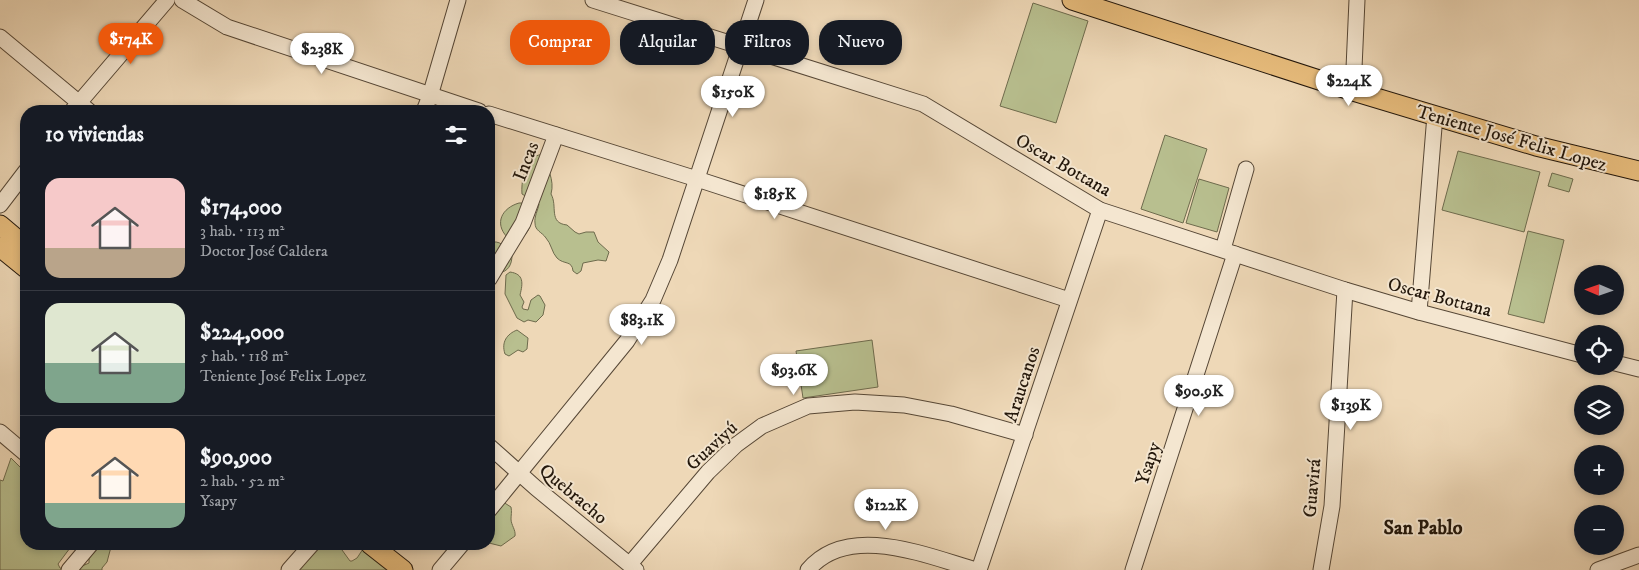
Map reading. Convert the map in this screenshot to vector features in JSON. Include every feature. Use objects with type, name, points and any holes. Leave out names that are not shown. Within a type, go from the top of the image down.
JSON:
[{"type":"main road","name":"Teniente José Felix Lopez","points":[[1072,0],[1353,91],[1536,146],[1639,171]]},
{"type":"main road","points":[[0,225],[20,242]]},
{"type":"main road","points":[[0,247],[20,263]]},
{"type":"main road","points":[[377,550],[402,570]]},
{"type":"street","points":[[82,105],[167,0]]},
{"type":"street","points":[[182,0],[227,27],[459,105]]},
{"type":"street","points":[[426,105],[458,0]]},
{"type":"street","name":"Oscar Bottana","points":[[593,0],[725,42]]},
{"type":"street","points":[[750,20],[756,0]]},
{"type":"street","points":[[1353,91],[1358,0]]},
{"type":"street","points":[[0,37],[77,105]]},
{"type":"street","points":[[495,503],[627,341],[653,300],[670,260],[735,65]]},
{"type":"street","name":"Oscar Bottana","points":[[799,65],[924,104],[1100,210],[1345,290],[1419,312],[1574,352]]},
{"type":"street","points":[[1419,312],[1434,115]]},
{"type":"street","points":[[495,116],[1070,300]]},
{"type":"street","name":"Incas","points":[[495,269],[523,223],[556,135]]},
{"type":"street","name":"Ysapy","points":[[1133,570],[1229,252],[1246,169]]},
{"type":"street","points":[[0,205],[20,179]]},
{"type":"street","name":"Araucanos","points":[[977,570],[1025,435],[1100,210]]},
{"type":"street","name":"Guavirá","points":[[1321,570],[1332,506],[1345,290]]},
{"type":"street","points":[[1624,365],[1639,369]]},
{"type":"street","name":"Guaviyú","points":[[633,567],[708,472],[736,445],[762,426],[808,406],[855,402],[904,405],[951,414],[1025,435]]},
{"type":"street","points":[[2,439],[20,450]]},
{"type":"street","name":"Quebracho","points":[[495,451],[536,488],[633,567]]},
{"type":"street","points":[[808,570],[830,553],[858,544],[902,549],[941,565],[977,570]]},
{"type":"street","points":[[69,570],[86,550]]},
{"type":"street","points":[[288,570],[306,550]]},
{"type":"street","points":[[440,570],[457,550]]},
{"type":"street","points":[[1598,570],[1639,555]]},
{"type":"green space","points":[[1033,3],[1088,21],[1056,123],[1000,106]]},
{"type":"green space","points":[[1165,135],[1207,149],[1183,223],[1141,209]]},
{"type":"green space","points":[[1458,151],[1540,172],[1524,232],[1442,210]]},
{"type":"green space","points":[[542,154],[551,179],[551,194],[557,221],[567,225],[579,234],[594,232],[598,242],[609,252],[606,261],[598,260],[583,263],[581,271],[577,274],[573,271],[571,265],[557,258],[548,240],[536,228],[535,218],[539,204],[522,194],[523,179],[528,164],[531,160]]},
{"type":"green space","points":[[1552,173],[1573,179],[1569,192],[1548,186]]},
{"type":"green space","points":[[1199,179],[1229,188],[1217,232],[1186,223]]},
{"type":"green space","points":[[524,203],[528,213],[529,229],[522,238],[507,237],[501,226],[502,217],[508,208]]},
{"type":"green space","points":[[1528,231],[1564,240],[1544,323],[1508,314]]},
{"type":"green space","points":[[495,242],[502,244],[512,255],[509,267],[498,273],[495,271]]},
{"type":"green space","points":[[510,272],[520,277],[522,287],[520,295],[524,302],[523,309],[528,310],[531,300],[538,295],[545,305],[543,315],[536,322],[528,320],[524,322],[517,318],[505,294],[506,275]]},
{"type":"green space","points":[[517,330],[528,338],[527,349],[523,352],[518,350],[509,356],[505,354],[504,342],[510,334]]},
{"type":"green space","points":[[872,340],[878,387],[803,398],[796,351]]},
{"type":"green space","points":[[11,458],[20,467],[20,550],[68,550],[58,564],[60,568],[65,570],[0,570],[0,480],[3,481]]},
{"type":"green space","points":[[495,497],[511,507],[511,521],[515,532],[515,536],[501,546],[495,544]]},
{"type":"green space","points":[[91,550],[110,550],[107,562],[102,570],[80,570],[80,567],[89,563]]},
{"type":"green space","points":[[315,550],[342,550],[352,561],[364,550],[391,570],[296,570]]},
{"type":"district","name":"San Pablo","points":[[1423,527]]}]
